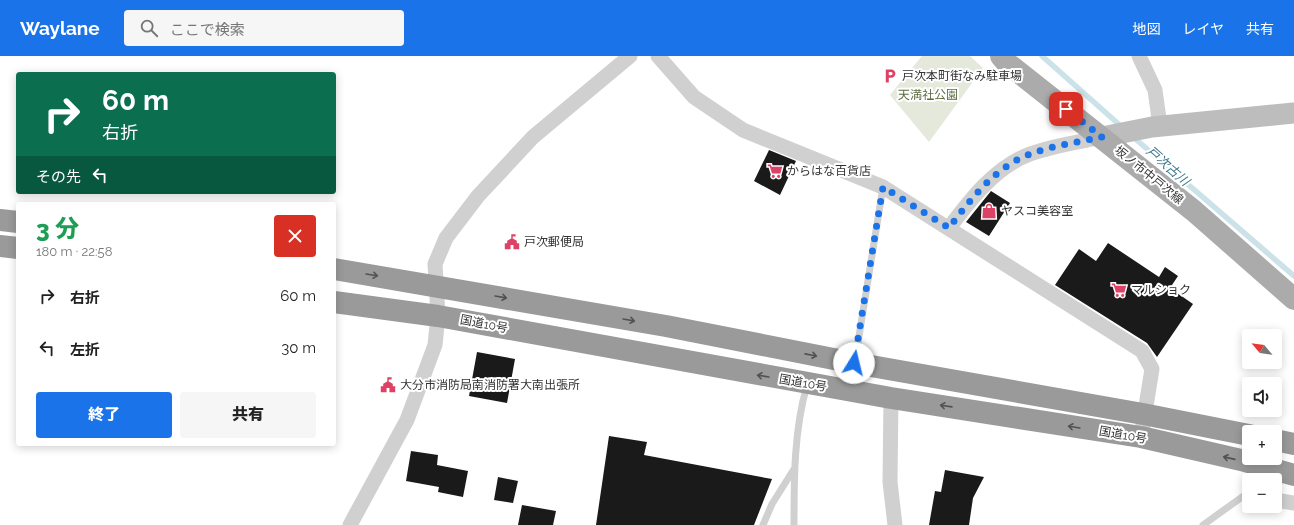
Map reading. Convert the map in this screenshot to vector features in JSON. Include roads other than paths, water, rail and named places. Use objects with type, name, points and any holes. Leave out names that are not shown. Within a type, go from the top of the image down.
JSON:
[{"type":"highway","points":[[0,220],[16,222]]},
{"type":"highway","points":[[0,246],[16,248]]},
{"type":"highway","name":"国道10号","points":[[336,268],[666,326],[854,363],[1242,433]]},
{"type":"highway","name":"国道10号","points":[[336,302],[438,316],[891,398],[1141,437],[1241,460],[1261,473]]},
{"type":"highway","points":[[1282,441],[1294,444]]},
{"type":"highway","name":"国道10号","points":[[1282,475],[1294,475]]},
{"type":"main road","name":"坂ノ市中戸次線","points":[[1001,56],[1007,63],[1109,135],[1294,299]]},
{"type":"street","points":[[350,525],[407,420],[435,345],[438,316],[435,264],[446,238],[478,196],[533,136],[630,56]]},
{"type":"street","points":[[658,56],[694,97],[743,130],[883,187],[1142,351],[1152,369],[1143,414],[1141,437]]},
{"type":"street","points":[[1139,56],[1155,90],[1156,127]]},
{"type":"street","points":[[949,228],[974,195],[1007,167],[1029,154],[1109,135],[1156,127],[1294,113]]},
{"type":"street","points":[[891,398],[890,482],[895,525]]},
{"type":"street","points":[[1282,501],[1294,503]]},
{"type":"lane","points":[[854,363],[883,187]]},
{"type":"lane","points":[[794,525],[794,468],[800,410],[808,383]]},
{"type":"lane","points":[[763,525],[772,504],[794,468]]},
{"type":"lane","points":[[1202,525],[1242,497]]},
{"type":"waterway","name":"戸次古川","points":[[1042,56],[1123,128]]},
{"type":"waterway","name":"戸次古川","points":[[1132,136],[1294,276]]},
{"type":"place","name":"戸次本町街なみ駐車場","points":[[890,76]]},
{"type":"place","name":"からはな百貨店","points":[[775,171]]},
{"type":"place","name":"ヤスコ美容室","points":[[989,211]]},
{"type":"place","name":"戸次郵便局","points":[[512,242]]},
{"type":"place","name":"マルショク","points":[[1119,290]]},
{"type":"place","name":"大分市消防局南消防署大南出張所","points":[[388,385]]},
{"type":"park label","name":"天満社公園","points":[[928,95]]}]
